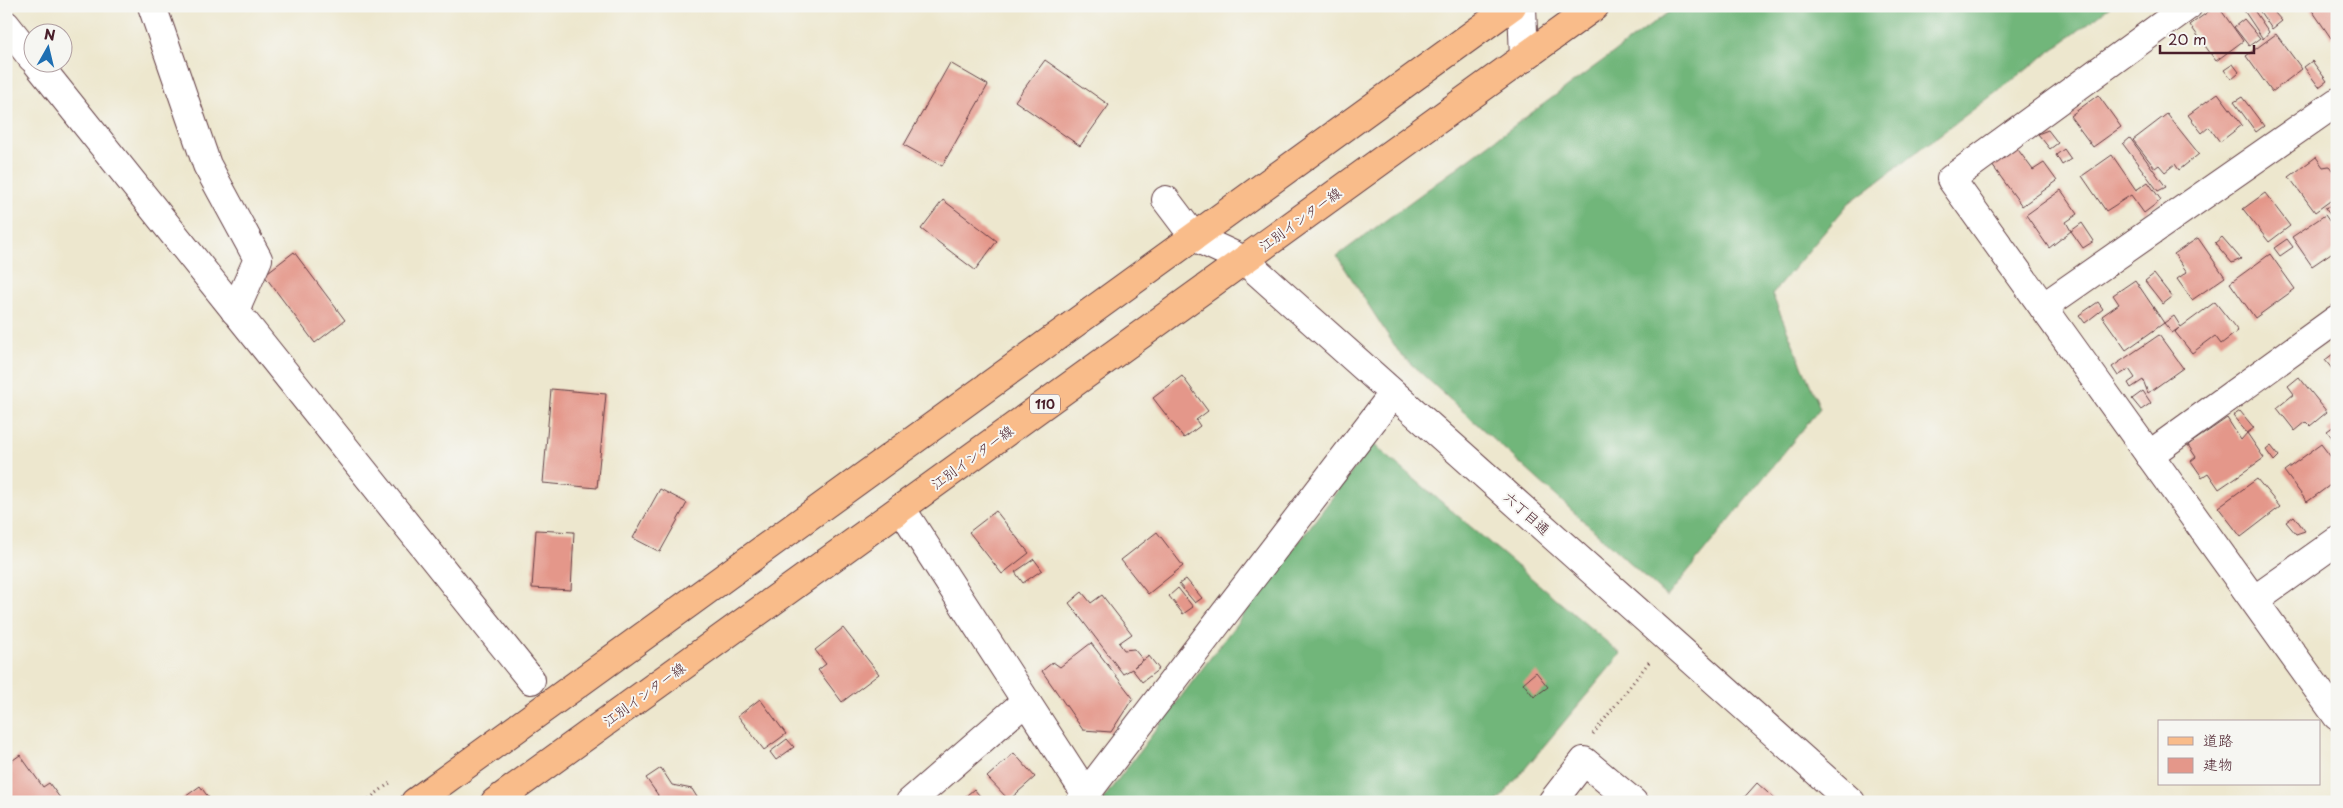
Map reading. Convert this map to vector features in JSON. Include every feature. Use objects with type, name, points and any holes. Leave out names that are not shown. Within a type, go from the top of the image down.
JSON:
[{"type":"main road","points":[[415,802],[1512,6]]},
{"type":"main road","name":"江別インター線","points":[[495,802],[1595,6]]},
{"type":"street","points":[[152,6],[207,165],[258,259],[235,310]]},
{"type":"street","points":[[1522,6],[1524,58]]},
{"type":"street","points":[[2188,6],[1951,179],[2337,716]]},
{"type":"street","points":[[6,25],[22,45]]},
{"type":"street","points":[[44,72],[532,680]]},
{"type":"street","points":[[2042,307],[2337,102]]},
{"type":"street","points":[[1166,200],[1194,237]]},
{"type":"street","name":"六丁目通","points":[[1194,237],[1244,260],[1851,802]]},
{"type":"street","points":[[2149,455],[2337,319]]},
{"type":"street","points":[[901,508],[1026,700],[1083,798],[1394,394]]},
{"type":"street","points":[[2254,600],[2337,541]]},
{"type":"street","points":[[910,802],[1026,700]]},
{"type":"street","points":[[1552,802],[1584,761],[1634,802]]},
{"type":"path","points":[[1599,726],[1651,659]]},
{"type":"green space","points":[[1677,6],[2111,6],[1849,203],[1772,294],[1820,408],[1667,597],[1400,354],[1337,256]]},
{"type":"green space","points":[[1373,444],[1621,654],[1497,802],[1101,802]]},
{"type":"building","points":[[2218,6],[2243,41],[2216,61],[2190,25]]},
{"type":"building","points":[[2241,6],[2251,6],[2269,32],[2263,39]]},
{"type":"building","points":[[2256,6],[2282,6],[2274,12],[2282,21],[2272,29]]},
{"type":"building","points":[[2309,6],[2337,6],[2337,34],[2331,38]]},
{"type":"building","points":[[2244,19],[2260,38],[2249,46],[2234,27]]},
{"type":"building","points":[[2276,34],[2302,69],[2272,92],[2246,56]]},
{"type":"building","points":[[1045,60],[1109,105],[1080,146],[1015,101]]},
{"type":"building","points":[[2312,61],[2327,81],[2319,87],[2304,67]]},
{"type":"building","points":[[950,63],[988,85],[942,166],[904,145]]},
{"type":"building","points":[[2233,64],[2239,72],[2231,79],[2224,70]]},
{"type":"building","points":[[2218,93],[2242,125],[2220,142],[2209,127],[2202,133],[2188,115]]},
{"type":"building","points":[[2098,95],[2121,127],[2093,147],[2070,116]]},
{"type":"building","points":[[2242,97],[2264,126],[2256,132],[2234,102]]},
{"type":"building","points":[[2167,114],[2199,154],[2179,170],[2175,164],[2165,172],[2159,165],[2155,168],[2133,140]]},
{"type":"building","points":[[2048,130],[2058,143],[2050,149],[2038,134]]},
{"type":"building","points":[[2130,138],[2166,187],[2158,191],[2123,144]]},
{"type":"building","points":[[2016,147],[2033,170],[2044,163],[2057,181],[2022,206],[1992,165]]},
{"type":"building","points":[[2064,149],[2071,159],[2062,165],[2056,155]]},
{"type":"building","points":[[2112,155],[2136,190],[2148,182],[2161,200],[2144,213],[2131,195],[2106,211],[2082,176]]},
{"type":"building","points":[[2316,157],[2323,167],[2329,166],[2337,176],[2337,196],[2315,212],[2289,177]]},
{"type":"building","points":[[2061,190],[2078,214],[2066,222],[2071,231],[2049,248],[2026,215]]},
{"type":"building","points":[[2265,193],[2290,226],[2269,242],[2243,209]]},
{"type":"building","points":[[943,200],[997,241],[975,270],[921,229]]},
{"type":"building","points":[[2337,204],[2337,212],[2331,216],[2325,208]]},
{"type":"building","points":[[2325,215],[2337,232],[2337,249],[2312,266],[2292,237]]},
{"type":"building","points":[[2082,223],[2094,241],[2083,248],[2071,231]]},
{"type":"building","points":[[2222,237],[2241,259],[2232,263],[2215,243]]},
{"type":"building","points":[[2198,238],[2225,277],[2192,300],[2177,279],[2187,272],[2174,254]]},
{"type":"building","points":[[2287,239],[2293,247],[2280,256],[2274,248]]},
{"type":"building","points":[[294,252],[345,320],[315,343],[264,275]]},
{"type":"building","points":[[2270,254],[2295,289],[2255,318],[2230,283]]},
{"type":"building","points":[[2154,274],[2172,297],[2163,304],[2145,281]]},
{"type":"building","points":[[2135,280],[2164,323],[2126,350],[2102,316],[2119,304],[2113,295]]},
{"type":"building","points":[[2098,302],[2103,309],[2085,323],[2079,315]]},
{"type":"building","points":[[2215,302],[2238,331],[2221,344],[2215,336],[2192,353],[2175,332],[2179,328],[2172,333],[2164,323],[2174,316],[2181,327]]},
{"type":"building","points":[[2159,335],[2183,368],[2148,393],[2143,380],[2131,388],[2128,383],[2135,378],[2129,369],[2118,376],[2112,367]]},
{"type":"building","points":[[2337,351],[2337,375],[2325,360]]},
{"type":"building","points":[[1182,376],[1208,411],[1196,420],[1200,426],[1184,438],[1153,398]]},
{"type":"building","points":[[2299,377],[2327,412],[2310,426],[2306,422],[2295,431],[2277,408],[2294,394],[2288,386]]},
{"type":"building","points":[[551,389],[606,394],[597,488],[543,483]]},
{"type":"building","points":[[2143,391],[2151,403],[2141,410],[2132,399]]},
{"type":"building","points":[[2240,411],[2254,428],[2247,433],[2233,416]]},
{"type":"building","points":[[2227,418],[2241,440],[2247,433],[2264,458],[2219,489],[2208,473],[2202,477],[2191,461],[2196,457],[2188,445]]},
{"type":"building","points":[[2337,424],[2337,444],[2327,431]]},
{"type":"building","points":[[2321,444],[2337,465],[2337,480],[2307,502],[2284,471]]},
{"type":"building","points":[[2271,446],[2279,456],[2274,461],[2266,450]]},
{"type":"building","points":[[2257,479],[2280,507],[2241,537],[2218,507]]},
{"type":"building","points":[[660,489],[687,503],[660,552],[633,538]]},
{"type":"building","points":[[996,511],[1029,553],[1002,574],[969,532]]},
{"type":"building","points":[[2294,516],[2305,531],[2296,534],[2286,522]]},
{"type":"building","points":[[536,530],[574,532],[571,590],[532,588]]},
{"type":"building","points":[[1157,532],[1183,566],[1148,594],[1121,560]]},
{"type":"building","points":[[1034,559],[1042,570],[1023,583],[1015,572]]},
{"type":"building","points":[[1186,579],[1202,598],[1195,603],[1179,584]]},
{"type":"building","points":[[1178,588],[1193,607],[1183,614],[1169,596]]},
{"type":"building","points":[[1082,592],[1091,603],[1102,595],[1132,634],[1119,643],[1124,650],[1134,649],[1143,660],[1134,667],[1149,656],[1159,669],[1142,682],[1132,669],[1123,674],[1069,603]]},
{"type":"building","points":[[843,628],[879,674],[842,702],[818,670],[826,664],[815,650]]},
{"type":"building","points":[[1091,643],[1133,698],[1111,732],[1083,730],[1042,671],[1053,662],[1060,667]]},
{"type":"building","points":[[1536,672],[1548,687],[1534,697],[1523,683]]},
{"type":"building","points":[[760,699],[786,734],[764,750],[738,716]]},
{"type":"building","points":[[787,739],[794,747],[776,760],[770,752]]},
{"type":"building","points":[[1014,753],[1035,777],[1009,800],[987,777]]},
{"type":"building","points":[[20,755],[43,787],[49,783],[63,802],[6,802],[6,765]]},
{"type":"building","points":[[661,768],[672,785],[692,789],[700,802],[656,802],[658,795],[646,778]]},
{"type":"building","points":[[1757,783],[1778,802],[1740,802]]},
{"type":"building","points":[[200,786],[212,802],[178,802]]},
{"type":"building","points":[[974,789],[985,802],[959,802]]}]
